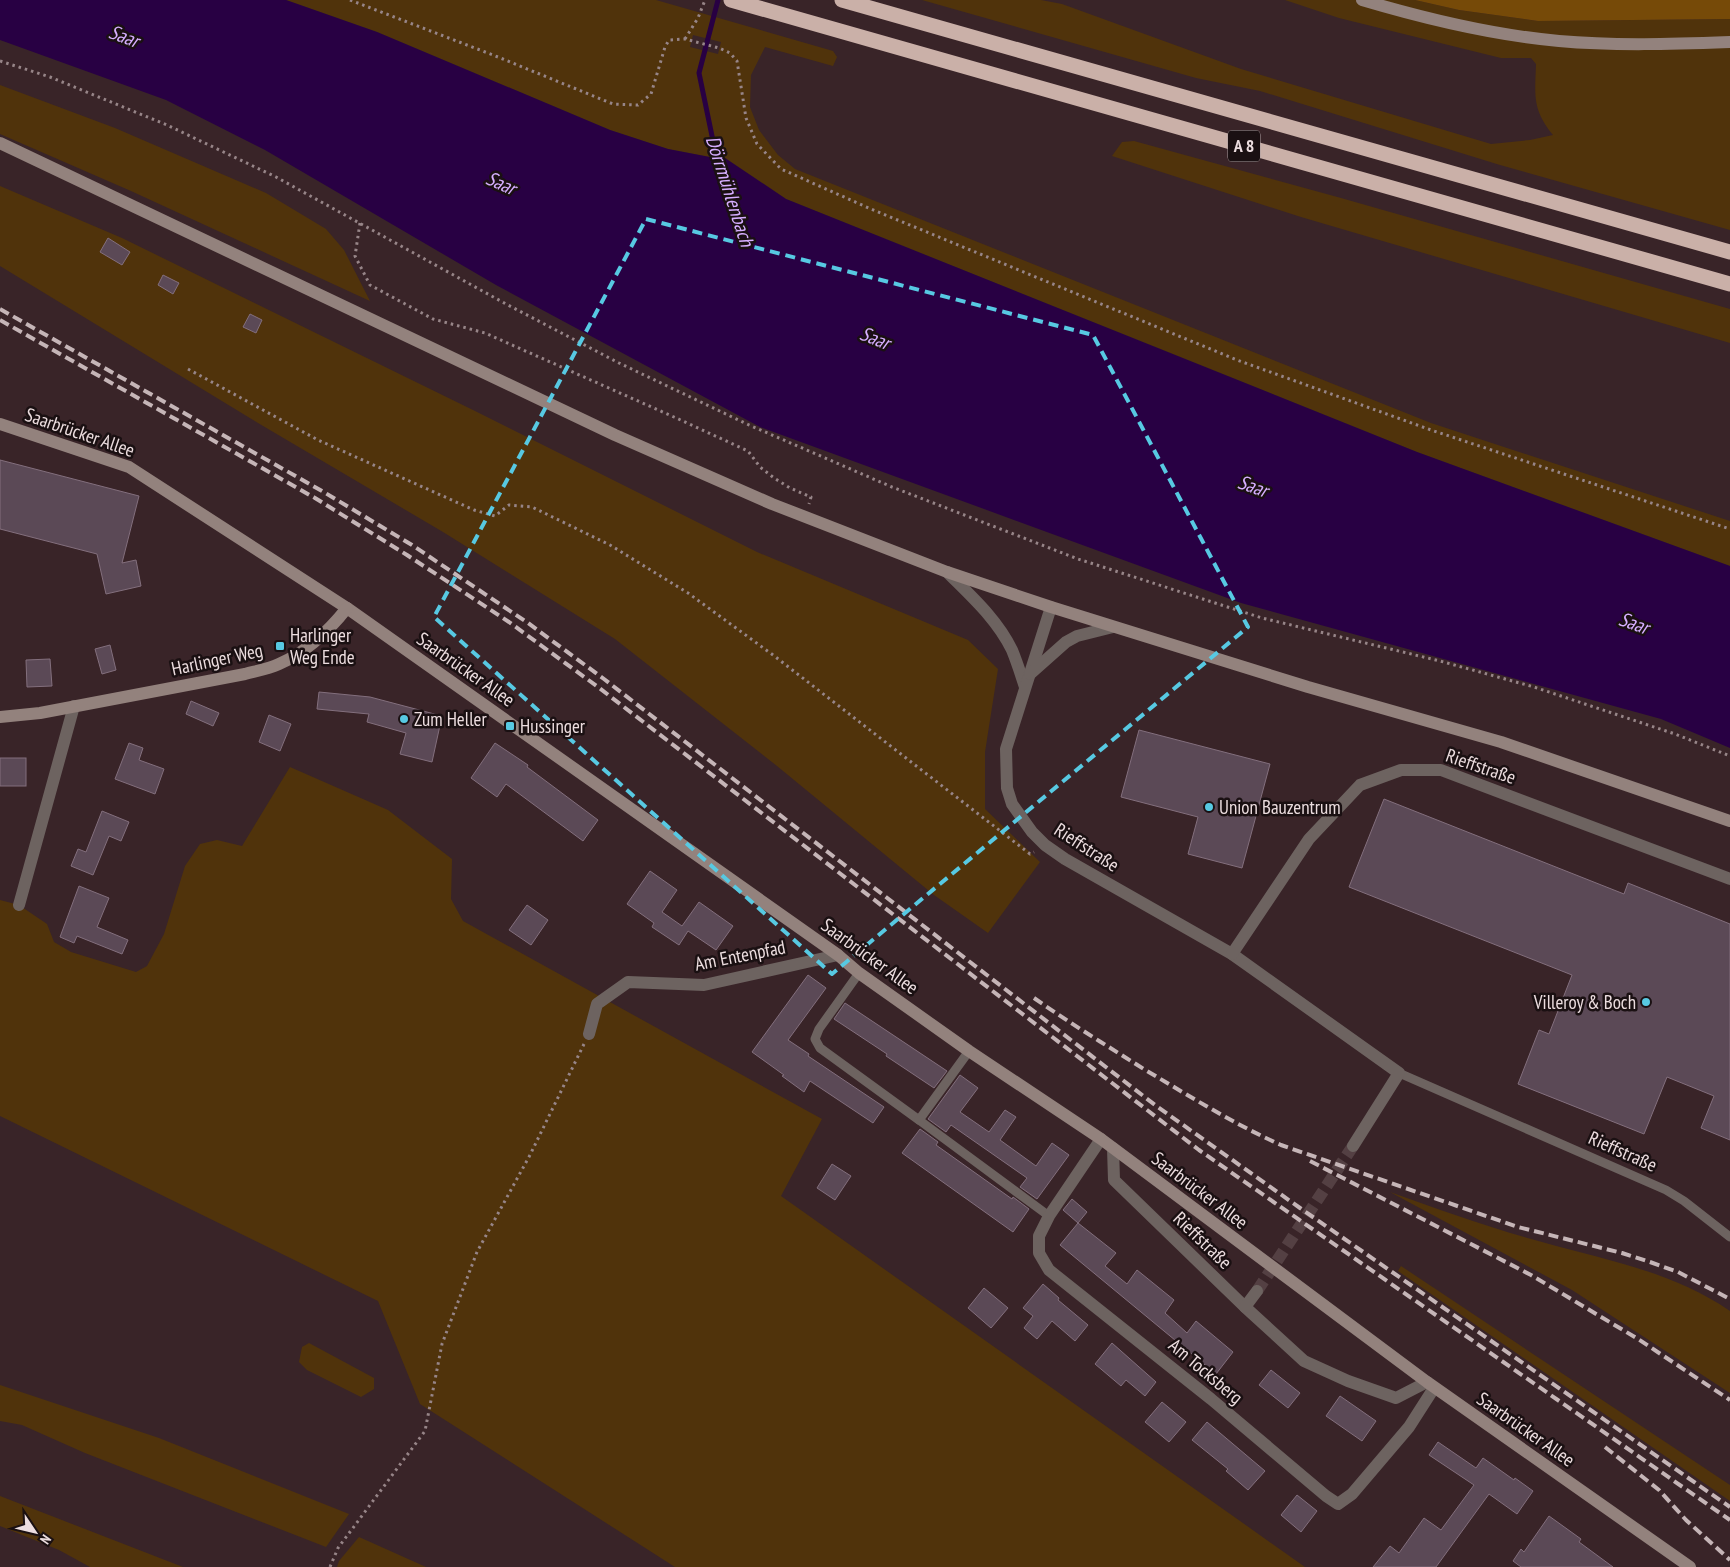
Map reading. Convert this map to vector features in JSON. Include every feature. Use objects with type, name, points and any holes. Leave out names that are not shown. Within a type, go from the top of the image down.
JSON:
[{"type":"highway","name":"A 8","points":[[731,0],[1730,284]]},
{"type":"highway","name":"A 8","points":[[842,0],[1730,252]]},
{"type":"street","points":[[1362,0],[1464,28],[1559,41],[1633,44],[1730,42]]},
{"type":"street","points":[[0,143],[615,435],[772,504],[947,572],[1052,607],[1308,687],[1501,742],[1730,821]]},
{"type":"street","name":"Saarbrücker Allee","points":[[0,424],[129,467],[347,608],[838,955],[859,973],[968,1052],[1101,1139],[1431,1385],[1690,1567]]},
{"type":"street","points":[[947,572],[983,609],[1004,636],[1012,650],[1026,687]]},
{"type":"street","name":"Rieffstraße","points":[[1052,607],[1006,749],[1007,788],[1012,804],[1032,832],[1065,859],[1232,954],[1399,1073]]},
{"type":"street","name":"Harlinger Weg","points":[[0,717],[40,713],[245,674],[278,665],[320,639],[347,608]]},
{"type":"street","points":[[1030,674],[1066,642],[1077,636],[1113,627]]},
{"type":"street","points":[[19,906],[74,706]]},
{"type":"street","name":"Rieffstraße","points":[[1232,954],[1308,839],[1360,785],[1401,770],[1440,770],[1730,879]]},
{"type":"street","name":"Am Entenpfad","points":[[589,1034],[597,1004],[628,982],[704,984],[838,955]]},
{"type":"street","points":[[1352,1146],[1399,1073]]},
{"type":"street","name":"Am Tocksberg","points":[[1101,1139],[1048,1216],[1038,1236],[1039,1253],[1049,1270],[1139,1340],[1326,1496],[1338,1504],[1352,1494],[1409,1427],[1431,1385]]},
{"type":"street","name":"Rieffstraße","points":[[1113,1148],[1114,1180],[1245,1307],[1304,1361],[1348,1381],[1396,1398],[1431,1385]]},
{"type":"street","points":[[1245,1307],[1257,1291]]},
{"type":"lane","points":[[859,973],[819,1029],[816,1039],[820,1048],[1048,1216]]},
{"type":"lane","points":[[919,1120],[968,1052]]},
{"type":"lane","name":"Rieffstraße","points":[[1399,1073],[1666,1190],[1684,1201],[1730,1237]]},
{"type":"path","points":[[350,0],[613,104],[638,105],[651,94],[665,47],[669,40],[685,39],[720,48],[730,53],[737,61],[746,118],[757,144],[781,169],[871,209],[1237,360],[1431,430],[1730,529]]},
{"type":"path","points":[[685,39],[698,18],[705,0]]},
{"type":"path","points":[[0,61],[50,77],[167,125],[276,177],[506,304],[619,363],[749,425],[910,494],[1078,559],[1262,618],[1440,661],[1534,687],[1675,734],[1730,756]]},
{"type":"path","points":[[360,223],[355,256],[370,285],[433,319],[485,333],[748,451],[760,467],[774,478],[790,488],[811,497],[804,516]]},
{"type":"path","points":[[188,369],[318,440],[474,510],[495,516],[509,505],[532,507],[610,545],[688,593],[766,650],[1030,854],[1045,844]]},
{"type":"path","points":[[330,1567],[338,1548],[425,1431],[442,1344],[478,1252],[530,1156],[589,1034]]},
{"type":"highlighted area","points":[[646,219],[1093,335],[1248,627],[832,974],[434,617]]},
{"type":"shaded area","points":[[286,0],[656,0],[833,51],[837,57],[833,66],[765,47],[751,75],[750,107],[759,130],[778,155],[795,169],[1431,423],[1730,521],[1730,566],[1417,452],[786,199],[725,158],[715,158],[668,149],[610,130],[377,32]],"holes":[[[693,35],[721,42],[718,54],[690,47]]]},
{"type":"shaded area","points":[[922,0],[1041,0],[1062,4],[1241,69],[1491,144],[1530,140],[1553,135],[1538,110],[1535,94],[1536,64],[1531,58],[1501,58],[1339,18],[1285,0],[1415,0],[1459,10],[1538,21],[1730,19],[1730,230],[1500,165],[1260,91],[1196,78]]},
{"type":"shaded area","points":[[1415,0],[1730,0],[1730,19],[1538,21],[1459,10]]},
{"type":"shaded area","points":[[0,85],[115,128],[266,193],[326,229],[344,250],[370,301],[131,191],[0,134]]},
{"type":"shaded area","points":[[1134,141],[1730,309],[1730,343],[1301,217],[1112,156],[1122,142]]},
{"type":"shaded area","points":[[0,186],[122,238],[757,552],[968,640],[998,669],[985,752],[985,809],[1040,862],[988,933],[934,895],[777,766],[615,639],[443,532],[258,423],[0,266]]},
{"type":"shaded area","points":[[290,767],[388,810],[452,859],[451,899],[463,921],[822,1119],[781,1196],[1305,1567],[675,1567],[420,1404],[378,1301],[0,1116],[0,900],[19,905],[47,924],[54,942],[71,952],[136,972],[147,966],[164,934],[185,866],[200,844],[217,840],[242,846]]},
{"type":"shaded area","points":[[1390,1192],[1503,1231],[1615,1261],[1663,1277],[1686,1286],[1730,1311],[1730,1393],[1572,1290]]},
{"type":"shaded area","points":[[1401,1266],[1730,1485],[1730,1501],[1398,1271]]},
{"type":"shaded area","points":[[309,1343],[374,1378],[374,1389],[361,1397],[307,1370],[299,1362],[302,1347]]},
{"type":"shaded area","points":[[0,1385],[159,1438],[349,1514],[326,1547],[85,1453],[22,1425],[0,1421]]},
{"type":"shaded area","points":[[0,1496],[183,1567],[90,1567],[59,1550],[0,1526]]},
{"type":"shaded area","points":[[359,1537],[426,1567],[337,1567],[339,1561]]},
{"type":"water","name":"Saar","points":[[0,0],[286,0],[377,32],[610,130],[668,149],[715,158],[725,158],[786,199],[1417,452],[1730,566],[1730,748],[1661,719],[1241,603],[760,427],[496,285],[265,150],[166,100],[0,40]]},
{"type":"building","points":[[108,238],[130,252],[122,265],[100,252]]},
{"type":"building","points":[[163,275],[179,283],[173,294],[158,285]]},
{"type":"building","points":[[250,314],[262,320],[256,333],[243,327]]},
{"type":"building","points":[[0,460],[139,496],[122,563],[136,560],[141,586],[106,594],[97,554],[0,529]]},
{"type":"building","points":[[110,645],[116,670],[102,674],[95,649]]},
{"type":"building","points":[[50,659],[52,686],[27,687],[26,660]]},
{"type":"building","points":[[319,692],[370,697],[442,716],[432,762],[400,754],[406,733],[367,722],[369,714],[317,709]]},
{"type":"building","points":[[191,701],[219,713],[213,726],[186,714]]},
{"type":"building","points":[[269,715],[291,724],[280,751],[259,742]]},
{"type":"building","name":"Union Bauzentrum","points":[[1139,730],[1270,764],[1242,868],[1188,854],[1198,817],[1121,797]]},
{"type":"building","points":[[129,743],[143,748],[139,760],[164,769],[155,794],[115,779]]},
{"type":"building","points":[[495,743],[528,765],[527,767],[598,820],[583,841],[506,784],[497,797],[471,778]]},
{"type":"building","points":[[0,758],[26,758],[26,786],[0,786]]},
{"type":"building","name":"Villeroy & Boch","points":[[1384,799],[1624,894],[1628,883],[1730,924],[1730,1140],[1701,1128],[1714,1096],[1667,1077],[1644,1134],[1518,1084],[1539,1030],[1549,1034],[1572,975],[1349,887]]},
{"type":"building","points":[[102,811],[129,822],[121,841],[109,836],[93,875],[71,866],[78,849],[86,852]]},
{"type":"building","points":[[650,871],[677,890],[662,912],[682,926],[699,902],[733,926],[716,950],[688,931],[679,945],[652,927],[654,923],[627,904]]},
{"type":"building","points":[[79,886],[109,898],[97,927],[128,940],[122,954],[77,936],[74,943],[60,937]]},
{"type":"building","points":[[527,905],[548,920],[531,945],[509,930]]},
{"type":"building","points":[[808,975],[826,988],[788,1040],[809,1054],[808,1056],[884,1107],[873,1123],[810,1081],[804,1092],[752,1052]]},
{"type":"building","points":[[845,1003],[947,1071],[934,1088],[834,1019]]},
{"type":"building","points":[[960,1075],[978,1088],[960,1112],[989,1132],[1005,1110],[1016,1117],[1000,1140],[1036,1166],[1052,1143],[1069,1155],[1037,1199],[1020,1187],[1027,1178],[951,1125],[946,1132],[928,1119]]},
{"type":"building","points":[[920,1129],[938,1142],[936,1145],[1029,1209],[1013,1232],[902,1153]]},
{"type":"building","points":[[832,1164],[851,1176],[835,1200],[817,1188]]},
{"type":"building","points":[[1072,1199],[1087,1212],[1078,1223],[1063,1210]]},
{"type":"building","points":[[1078,1223],[1116,1253],[1105,1266],[1127,1284],[1137,1270],[1174,1300],[1165,1313],[1187,1333],[1196,1321],[1233,1352],[1216,1374],[1060,1245]]},
{"type":"building","points":[[1043,1284],[1059,1298],[1058,1300],[1088,1325],[1075,1341],[1052,1321],[1037,1339],[1024,1328],[1033,1316],[1023,1308]]},
{"type":"building","points":[[984,1288],[1008,1308],[991,1328],[968,1308]]},
{"type":"building","points":[[1112,1343],[1156,1382],[1145,1396],[1126,1380],[1121,1386],[1095,1364]]},
{"type":"building","points":[[1271,1370],[1300,1393],[1288,1408],[1259,1385]]},
{"type":"building","points":[[1340,1396],[1376,1421],[1362,1441],[1326,1416]]},
{"type":"building","points":[[1162,1402],[1186,1422],[1169,1442],[1145,1422]]},
{"type":"building","points":[[1207,1422],[1265,1471],[1248,1490],[1226,1471],[1228,1469],[1192,1440]]},
{"type":"building","points":[[1438,1442],[1476,1468],[1483,1458],[1533,1491],[1517,1514],[1489,1494],[1436,1567],[1373,1567],[1390,1546],[1399,1553],[1424,1518],[1441,1530],[1474,1485],[1429,1455]]},
{"type":"building","points":[[1297,1495],[1317,1511],[1301,1532],[1281,1515]]},
{"type":"building","points":[[1549,1516],[1581,1539],[1579,1542],[1613,1567],[1521,1567],[1513,1561],[1521,1549],[1524,1552]]},
{"type":"waterway","name":"Dörrmühlenbach","points":[[718,0],[699,73],[718,165]]},
{"type":"tunnel","points":[[1257,1291],[1353,1146]]},
{"type":"railway","points":[[0,309],[322,491],[412,545],[528,623],[604,679],[1155,1105],[1730,1507]]},
{"type":"railway","points":[[0,320],[315,498],[407,555],[509,622],[598,687],[1199,1150],[1730,1520]]},
{"type":"railway","points":[[1034,998],[1180,1091],[1281,1145],[1518,1227],[1622,1253],[1650,1262],[1678,1272],[1730,1299]]},
{"type":"railway","points":[[1310,1161],[1531,1275],[1638,1339],[1730,1400]]},
{"type":"railway","points":[[1605,1447],[1659,1490],[1686,1520],[1730,1560]]},
{"type":"place","name":"Harlinger Weg Ende","points":[[280,646]]},
{"type":"place","name":"Zum Heller","points":[[404,719]]},
{"type":"place","name":"Hussinger","points":[[510,726]]},
{"type":"place","name":"Union Bauzentrum","points":[[1209,807]]},
{"type":"place","name":"Villeroy & Boch","points":[[1646,1002]]}]
